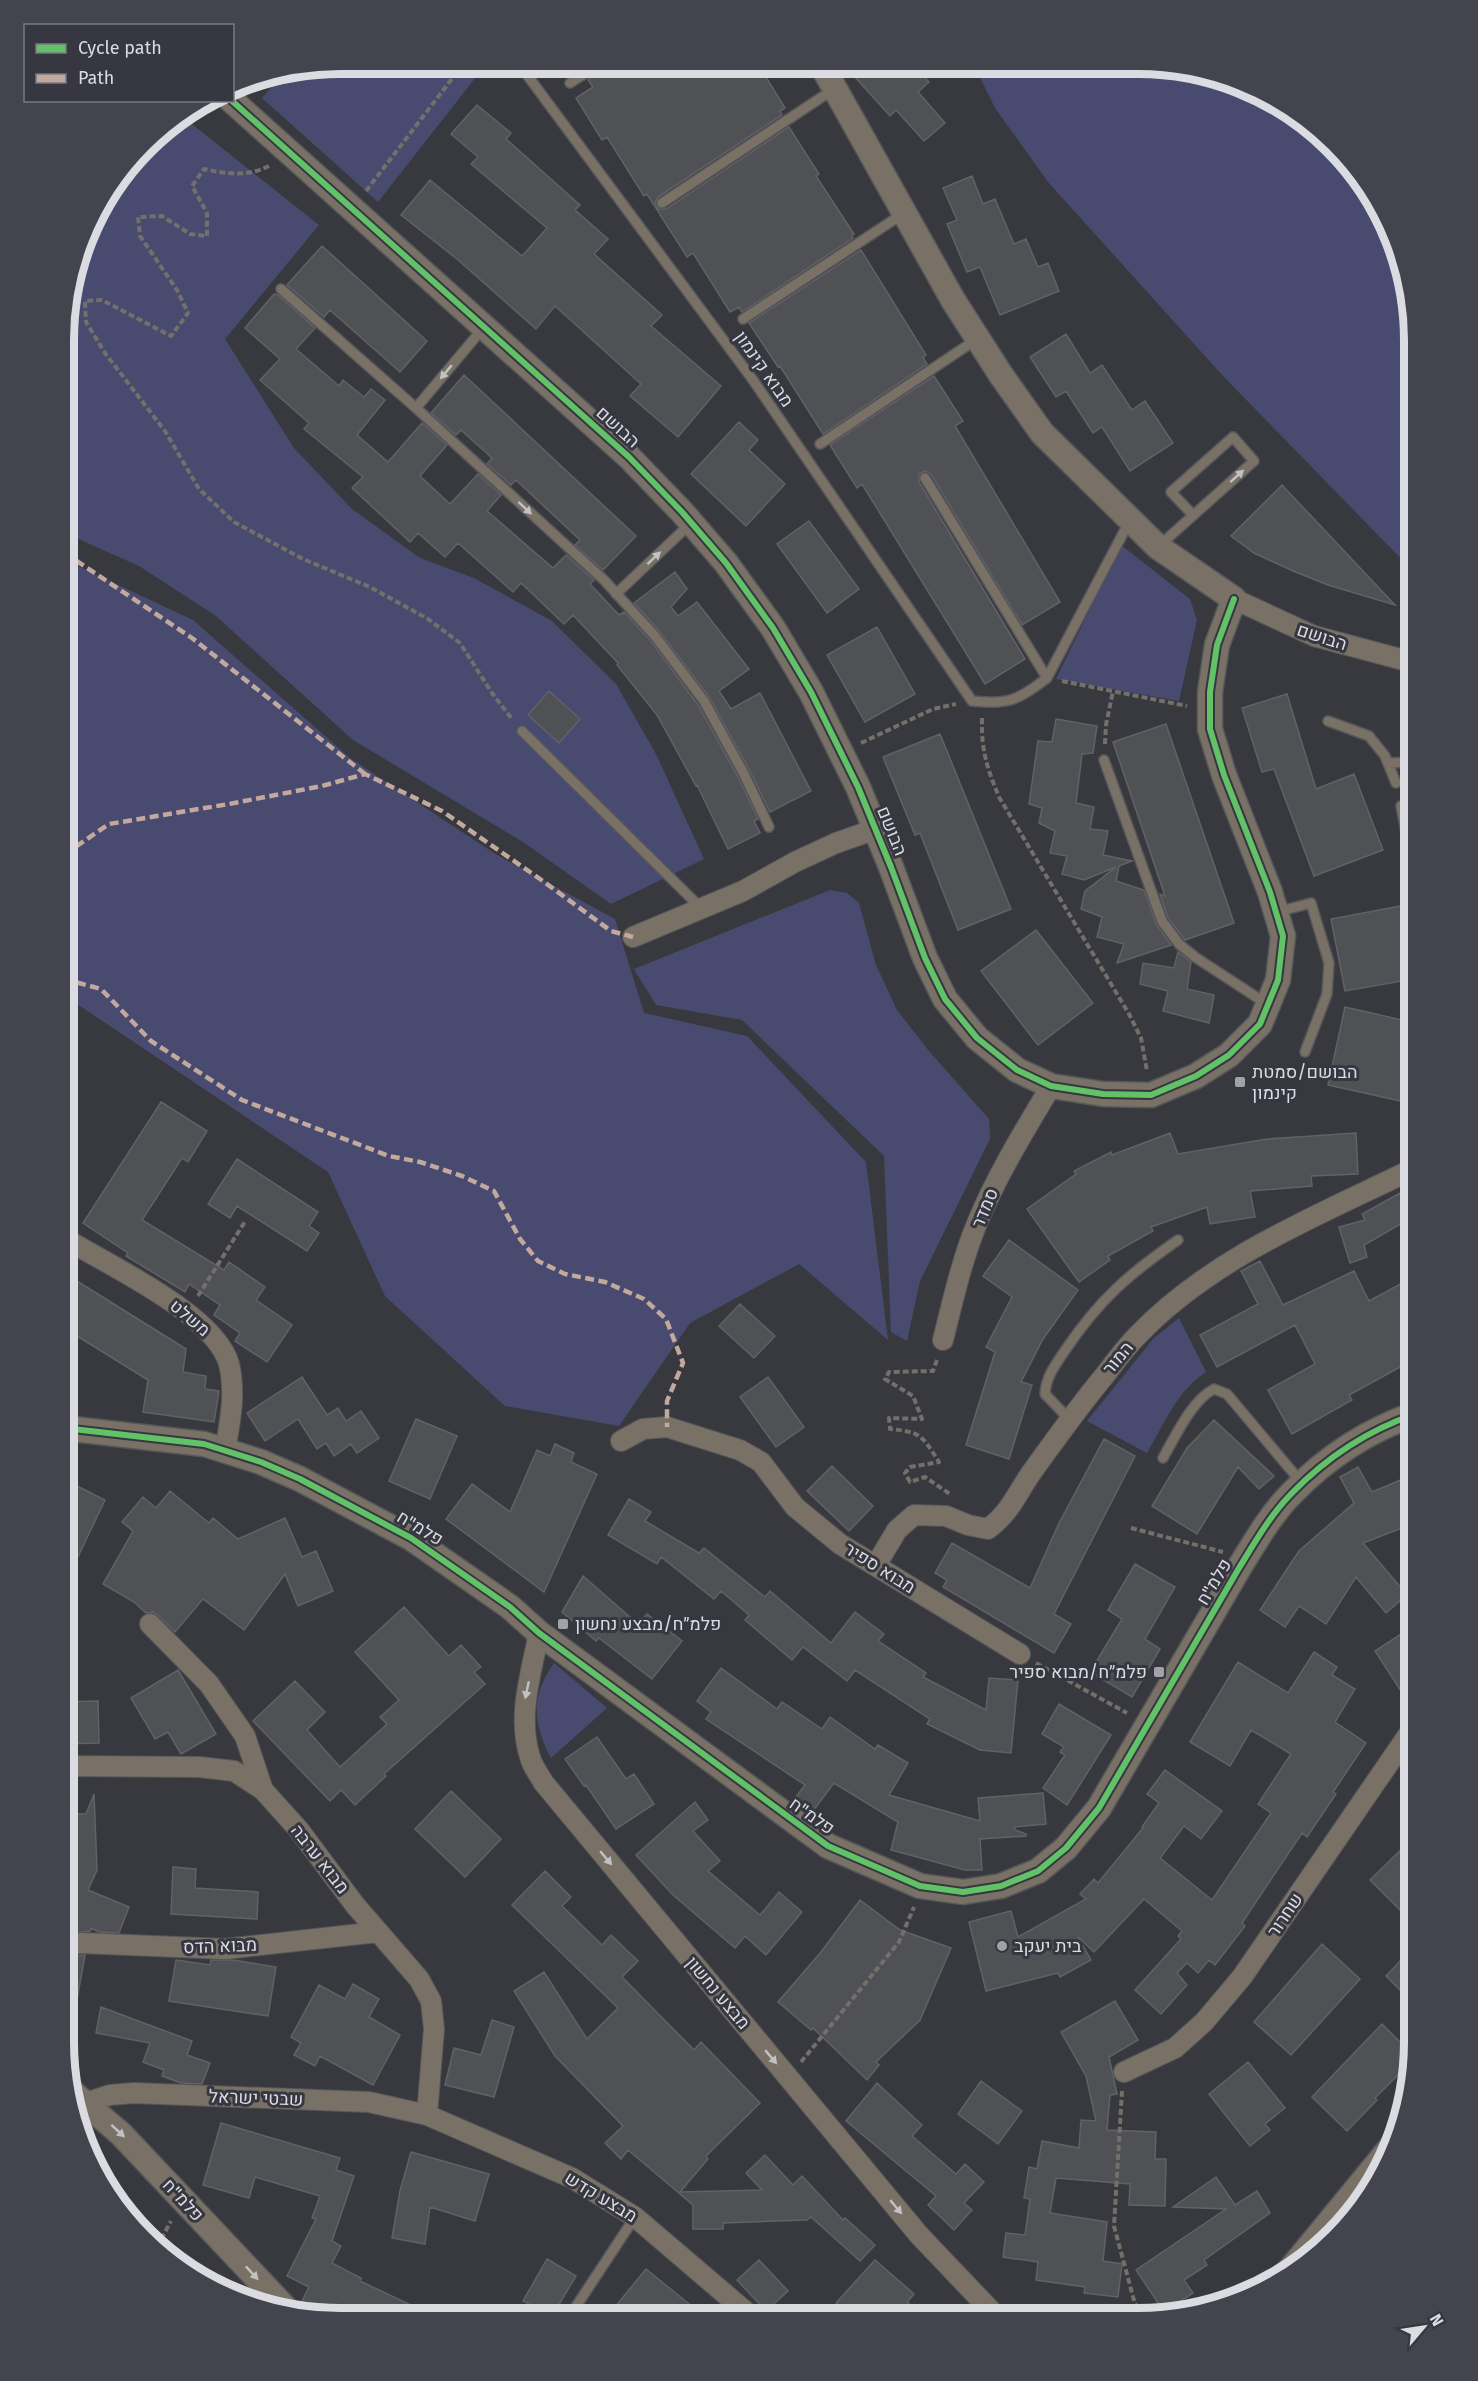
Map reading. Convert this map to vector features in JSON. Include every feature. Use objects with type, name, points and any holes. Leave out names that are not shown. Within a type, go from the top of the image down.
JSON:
[{"type":"street","name":"הבושם","points":[[826,74],[977,339],[1042,433],[1158,547],[1234,599],[1314,636],[1404,660]]},
{"type":"street","name":"הבושם","points":[[233,102],[629,457],[692,523],[726,563],[773,628],[811,692],[876,829],[925,958],[945,999],[977,1038],[1017,1070],[1051,1086],[1103,1094],[1151,1095],[1196,1076],[1229,1055],[1260,1024],[1278,980],[1283,936],[1224,775],[1210,729],[1210,692],[1217,645],[1234,599]]},
{"type":"street","points":[[633,937],[743,891],[795,862],[836,843],[876,829]]},
{"type":"street","name":"סמדר","points":[[943,1340],[958,1278],[978,1222],[1003,1166],[1051,1086]]},
{"type":"street","name":"המור","points":[[914,1515],[946,1516],[988,1529],[1003,1518],[1069,1419],[1136,1336],[1174,1302],[1233,1260],[1404,1173]]},
{"type":"street","name":"משלט","points":[[74,1244],[172,1302],[210,1331],[229,1363],[234,1405],[225,1451]]},
{"type":"street","name":"פלמ\"ח","points":[[74,1429],[204,1444],[261,1462],[300,1479],[411,1538],[510,1607],[539,1633],[828,1846],[920,1886],[963,1892],[1001,1886],[1038,1871],[1066,1848],[1099,1808],[1245,1558],[1291,1493],[1327,1462],[1369,1434],[1404,1419]]},
{"type":"street","name":"מבוא ספיר","points":[[621,1441],[643,1429],[667,1427],[740,1450],[761,1462],[795,1507],[840,1544],[1020,1654]]},
{"type":"street","points":[[876,1565],[897,1530],[914,1515]]},
{"type":"street","points":[[150,1624],[209,1684],[245,1736],[263,1790]]},
{"type":"street","name":"מבצע נחשון","points":[[539,1633],[525,1704],[525,1731],[530,1759],[543,1782],[919,2235],[988,2308]]},
{"type":"street","name":"שחרור","points":[[1124,2072],[1175,2048],[1204,2022],[1242,1977],[1404,1740]]},
{"type":"street","name":"מבוא ערבה","points":[[74,1766],[199,1767],[234,1771],[263,1790],[299,1830],[378,1932],[418,1979],[431,2001],[434,2029],[427,2115]]},
{"type":"street","name":"מבוא הדס","points":[[74,1945],[225,1949],[378,1932]]},
{"type":"street","name":"שבטי ישראל","points":[[80,2098],[146,2093],[369,2102],[427,2115]]},
{"type":"street","name":"פלמ\"ח","points":[[80,2099],[121,2134],[276,2299]]},
{"type":"street","name":"מבצע קדש","points":[[427,2115],[572,2178],[635,2217],[741,2308]]},
{"type":"street","points":[[1313,2242],[1370,2173]]},
{"type":"lane","name":"מבוא קינמון","points":[[527,74],[753,380],[972,701]]},
{"type":"lane","points":[[570,83],[584,74]]},
{"type":"lane","points":[[662,203],[834,89]]},
{"type":"lane","points":[[744,319],[904,213]]},
{"type":"lane","points":[[281,289],[416,408],[604,580],[655,636],[704,701],[744,774],[769,827]]},
{"type":"lane","points":[[416,408],[484,327]]},
{"type":"lane","points":[[820,444],[977,339]]},
{"type":"lane","points":[[1158,547],[1254,461],[1233,437],[1171,492],[1193,515]]},
{"type":"lane","points":[[925,478],[1047,678]]},
{"type":"lane","points":[[972,701],[999,704],[1026,694],[1047,678],[1130,520]]},
{"type":"lane","points":[[615,594],[692,523]]},
{"type":"lane","points":[[1328,721],[1369,736],[1388,763],[1396,783]]},
{"type":"lane","points":[[522,731],[701,908]]},
{"type":"lane","points":[[1104,760],[1162,921],[1179,944],[1195,957],[1268,1005]]},
{"type":"lane","points":[[1388,763],[1404,762]]},
{"type":"lane","points":[[1401,806],[1404,821]]},
{"type":"lane","points":[[1276,912],[1311,903],[1329,963],[1327,994],[1305,1052]]},
{"type":"lane","points":[[1069,1419],[1045,1394],[1046,1381],[1083,1324],[1110,1293],[1144,1263],[1178,1240]]},
{"type":"lane","points":[[1163,1458],[1185,1421],[1206,1393],[1215,1389],[1227,1394],[1302,1484]]},
{"type":"lane","points":[[575,2308],[635,2217]]},
{"type":"path","points":[[352,209],[456,74]]},
{"type":"path","points":[[292,156],[257,172],[230,175],[204,169],[192,186],[207,213],[207,236],[190,234],[162,216],[138,217],[140,236],[177,290],[188,313],[171,336],[102,300],[85,301],[86,322],[105,354],[165,431],[199,489],[234,522],[303,559],[370,587],[428,619],[460,643],[492,693],[522,731]]},
{"type":"path","points":[[1047,678],[1210,711]]},
{"type":"path","points":[[1104,760],[1106,725],[1113,691]]},
{"type":"path","points":[[841,753],[893,726],[933,709],[972,701]]},
{"type":"path","points":[[983,703],[982,743],[987,767],[999,797],[1105,973],[1141,1038],[1151,1095]]},
{"type":"path","points":[[186,1313],[246,1220]]},
{"type":"path","points":[[914,1515],[956,1498],[925,1477],[910,1482],[905,1473],[910,1467],[939,1462],[923,1437],[910,1431],[890,1429],[889,1418],[922,1419],[913,1396],[885,1379],[889,1372],[933,1371],[943,1340]]},
{"type":"path","points":[[1131,1528],[1245,1558]]},
{"type":"path","points":[[1020,1654],[1148,1725]]},
{"type":"path","points":[[789,2078],[899,1942],[910,1920],[920,1886]]},
{"type":"path","points":[[1124,2072],[1114,2226],[1135,2304],[1139,2308]]},
{"type":"shaded area","points":[[322,74],[478,74],[378,202],[262,98],[276,82]]},
{"type":"shaded area","points":[[978,74],[1156,74],[1173,76],[1224,88],[1256,101],[1286,118],[1327,151],[1360,192],[1377,222],[1390,254],[1399,288],[1404,322],[1404,562],[1224,377],[1048,182],[995,108]]},
{"type":"shaded area","points":[[188,121],[319,225],[225,339],[294,448],[352,509],[420,558],[474,578],[552,621],[616,684],[656,754],[704,859],[611,904],[523,842],[353,740],[216,616],[139,566],[74,537],[74,322],[76,305],[88,254],[101,222],[118,192],[156,147]]},
{"type":"shaded area","points":[[1121,545],[1190,599],[1197,620],[1179,701],[1056,679]]},
{"type":"shaded area","points":[[74,564],[193,620],[350,758],[497,855],[615,919],[644,1013],[747,1036],[866,1162],[888,1340],[799,1264],[690,1323],[619,1426],[505,1406],[385,1296],[328,1172],[74,1003]]},
{"type":"shaded area","points":[[830,890],[847,893],[859,903],[876,965],[897,1010],[929,1051],[989,1119],[990,1139],[920,1281],[907,1341],[891,1332],[884,1156],[742,1020],[656,1005],[634,969]]},
{"type":"shaded area","points":[[1179,1318],[1206,1372],[1179,1398],[1147,1453],[1087,1421],[1153,1339]]},
{"type":"shaded area","points":[[554,1663],[607,1708],[551,1758],[540,1733],[537,1710],[541,1687]]},
{"type":"building","points":[[597,74],[764,74],[785,108],[780,111],[782,115],[658,197],[655,203],[658,209],[666,209],[789,127],[819,174],[816,176],[854,234],[853,238],[742,312],[739,307],[730,312],[693,253],[687,257],[647,194],[644,196],[607,137],[602,140],[576,98],[593,87],[588,80]]},
{"type":"building","points":[[858,74],[921,74],[929,82],[918,92],[945,123],[924,141],[896,110],[890,116],[855,77]]},
{"type":"building","points":[[477,105],[511,133],[506,139],[580,205],[575,210],[608,239],[594,254],[662,315],[651,326],[721,386],[678,437],[630,396],[641,384],[555,306],[536,329],[457,259],[401,215],[430,180],[522,256],[547,228],[471,164],[478,157],[451,134]]},
{"type":"building","points":[[972,176],[983,204],[995,199],[1014,244],[1026,239],[1038,267],[1048,263],[1059,291],[1000,315],[980,267],[967,272],[947,224],[957,220],[943,188]]},
{"type":"building","points":[[322,246],[427,341],[400,372],[330,310],[324,317],[287,285]]},
{"type":"building","points":[[861,250],[926,355],[923,357],[927,364],[823,434],[780,366],[778,367],[749,323]]},
{"type":"building","points":[[274,294],[315,328],[296,349],[339,386],[343,380],[364,397],[371,389],[385,400],[357,435],[388,462],[422,423],[447,445],[420,476],[450,504],[478,474],[501,495],[487,511],[553,568],[566,555],[594,580],[590,584],[619,615],[624,612],[650,640],[698,705],[738,777],[758,819],[754,821],[760,833],[728,849],[697,785],[657,715],[617,665],[618,663],[573,615],[564,624],[521,583],[513,592],[458,543],[445,557],[418,533],[410,542],[352,488],[363,477],[304,429],[309,423],[260,380],[280,359],[245,328]]},
{"type":"building","points":[[1066,334],[1090,373],[1102,365],[1132,410],[1145,401],[1173,443],[1130,471],[1102,427],[1093,433],[1066,391],[1056,397],[1030,357]]},
{"type":"building","points":[[464,375],[636,536],[603,570],[575,545],[580,540],[516,480],[511,485],[487,464],[492,458],[461,430],[456,435],[431,413]]},
{"type":"building","points":[[934,376],[963,421],[955,426],[1060,602],[1022,625],[931,474],[925,471],[919,474],[919,482],[1025,659],[985,684],[862,484],[857,488],[830,445]]},
{"type":"building","points":[[739,422],[758,440],[749,450],[785,484],[746,526],[691,474]]},
{"type":"building","points":[[1282,485],[1395,605],[1328,585],[1293,571],[1254,553],[1231,536]]},
{"type":"building","points":[[809,521],[859,589],[827,613],[777,544]]},
{"type":"building","points":[[675,572],[687,589],[671,607],[678,616],[697,602],[749,669],[719,691],[731,709],[760,693],[811,791],[770,812],[709,697],[660,632],[634,603]]},
{"type":"building","points":[[877,627],[915,694],[865,722],[827,655]]},
{"type":"building","points":[[549,691],[580,719],[559,743],[528,715]]},
{"type":"building","points":[[1287,694],[1316,789],[1354,774],[1383,850],[1314,876],[1274,769],[1262,772],[1242,708]]},
{"type":"building","points":[[1056,719],[1097,726],[1093,753],[1082,754],[1076,803],[1094,807],[1090,829],[1108,831],[1103,855],[1132,861],[1119,866],[1116,881],[1144,890],[1156,924],[1171,945],[1117,963],[1124,944],[1097,937],[1102,917],[1081,909],[1085,891],[1116,867],[1084,880],[1062,874],[1067,856],[1050,853],[1055,831],[1039,823],[1042,808],[1029,804],[1038,741],[1052,742]]},
{"type":"building","points":[[1166,724],[1234,923],[1185,940],[1168,918],[1160,894],[1165,896],[1113,742]]},
{"type":"building","points":[[940,734],[1011,909],[958,930],[920,833],[915,835],[883,757]]},
{"type":"building","points":[[1401,906],[1404,923],[1404,981],[1345,991],[1331,919]]},
{"type":"building","points":[[1036,930],[1093,1003],[1038,1045],[981,971]]},
{"type":"building","points":[[1178,952],[1191,962],[1187,989],[1214,995],[1209,1023],[1163,1011],[1168,991],[1140,984],[1143,963],[1174,968]]},
{"type":"building","points":[[1345,1007],[1404,1020],[1404,1087],[1401,1101],[1328,1085]]},
{"type":"building","points":[[161,1102],[207,1131],[188,1162],[182,1158],[142,1220],[224,1270],[229,1262],[265,1287],[256,1300],[292,1325],[267,1362],[235,1341],[240,1333],[214,1315],[220,1305],[189,1284],[185,1292],[126,1256],[128,1253],[83,1223]]},
{"type":"building","points":[[1170,1133],[1178,1154],[1267,1139],[1356,1133],[1358,1174],[1311,1176],[1312,1186],[1250,1191],[1255,1217],[1210,1224],[1207,1207],[1151,1227],[1153,1231],[1108,1256],[1110,1260],[1079,1282],[1027,1209],[1076,1174],[1074,1171],[1111,1152],[1112,1155]]},
{"type":"building","points":[[237,1159],[318,1212],[309,1226],[319,1233],[307,1251],[237,1206],[230,1218],[208,1204]]},
{"type":"building","points":[[1400,1193],[1404,1200],[1404,1222],[1364,1245],[1367,1257],[1350,1263],[1339,1227],[1365,1220],[1362,1214]]},
{"type":"building","points":[[1009,1240],[1078,1290],[1043,1339],[1021,1382],[1032,1385],[1009,1459],[966,1445],[995,1352],[986,1347],[1012,1297],[983,1276]]},
{"type":"building","points":[[1260,1261],[1283,1305],[1354,1271],[1369,1301],[1404,1282],[1404,1365],[1349,1395],[1352,1400],[1292,1434],[1268,1390],[1315,1364],[1295,1325],[1217,1367],[1200,1335],[1258,1304],[1241,1271]]},
{"type":"building","points":[[74,1279],[186,1349],[183,1372],[206,1376],[205,1389],[219,1391],[214,1422],[143,1412],[148,1380],[74,1334]]},
{"type":"building","points":[[740,1304],[775,1336],[754,1358],[719,1326]]},
{"type":"building","points":[[302,1377],[327,1415],[338,1408],[346,1421],[361,1411],[379,1438],[357,1453],[351,1444],[334,1456],[326,1443],[317,1449],[298,1419],[265,1441],[247,1413]]},
{"type":"building","points":[[768,1377],[804,1427],[776,1447],[740,1397]]},
{"type":"building","points":[[416,1419],[457,1436],[430,1499],[389,1481]]},
{"type":"building","points":[[1214,1420],[1274,1476],[1259,1489],[1238,1467],[1197,1534],[1152,1506],[1187,1448]]},
{"type":"building","points":[[1104,1439],[1135,1456],[1054,1614],[1071,1624],[1054,1653],[943,1587],[947,1580],[935,1573],[952,1543],[1030,1588],[1059,1523]]},
{"type":"building","points":[[555,1444],[574,1453],[571,1462],[597,1474],[544,1592],[446,1519],[472,1484],[510,1512],[537,1450],[550,1456]]},
{"type":"building","points":[[832,1466],[873,1506],[849,1531],[807,1491]]},
{"type":"building","points":[[1358,1467],[1372,1492],[1404,1479],[1404,1527],[1363,1543],[1404,1591],[1404,1598],[1386,1613],[1356,1577],[1326,1624],[1299,1606],[1285,1627],[1260,1610],[1299,1551],[1354,1503],[1340,1477]]},
{"type":"building","points":[[75,1485],[105,1500],[74,1565]]},
{"type":"building","points":[[170,1491],[209,1523],[213,1518],[238,1539],[285,1518],[302,1557],[316,1551],[333,1591],[298,1606],[285,1574],[244,1630],[203,1599],[175,1632],[158,1615],[153,1612],[146,1613],[134,1602],[103,1584],[133,1531],[122,1522],[143,1497],[156,1508]]},
{"type":"building","points":[[629,1499],[651,1512],[645,1521],[699,1553],[704,1548],[765,1597],[770,1591],[831,1643],[855,1612],[884,1634],[878,1641],[926,1673],[923,1677],[986,1710],[989,1678],[1018,1680],[1011,1753],[980,1750],[927,1724],[930,1719],[855,1670],[847,1681],[803,1647],[792,1660],[745,1620],[749,1615],[721,1591],[714,1599],[661,1557],[657,1564],[608,1535]]},
{"type":"building","points":[[1135,1564],[1175,1587],[1145,1639],[1160,1649],[1132,1697],[1090,1672],[1122,1619],[1108,1610]]},
{"type":"building","points":[[583,1576],[638,1624],[647,1614],[682,1641],[652,1679],[599,1638],[596,1641],[562,1612]]},
{"type":"building","points":[[404,1607],[449,1656],[461,1645],[481,1667],[474,1672],[485,1684],[384,1774],[386,1776],[355,1805],[341,1790],[330,1801],[253,1721],[295,1681],[325,1712],[307,1730],[340,1767],[387,1724],[380,1717],[399,1700],[355,1652]]},
{"type":"building","points":[[1404,1632],[1404,1689],[1401,1691],[1375,1651]]},
{"type":"building","points":[[1314,1652],[1337,1667],[1332,1675],[1355,1689],[1335,1722],[1366,1743],[1333,1792],[1336,1794],[1307,1837],[1302,1833],[1242,1923],[1245,1926],[1215,1965],[1209,1960],[1198,1973],[1187,1963],[1177,1973],[1187,1985],[1161,2014],[1135,1990],[1181,1939],[1178,1936],[1182,1931],[1144,1899],[1094,1952],[1078,1937],[1091,1960],[1060,1977],[1058,1973],[986,1991],[969,1922],[1011,1911],[1018,1937],[1086,1899],[1080,1894],[1094,1879],[1098,1883],[1143,1828],[1159,1803],[1147,1794],[1165,1770],[1222,1811],[1201,1839],[1184,1826],[1160,1858],[1212,1900],[1271,1813],[1258,1804],[1291,1754],[1251,1730],[1230,1766],[1190,1742],[1238,1662],[1288,1693]]},
{"type":"building","points":[[721,1668],[777,1709],[782,1702],[822,1729],[830,1717],[875,1749],[878,1745],[908,1763],[889,1795],[980,1821],[978,1798],[1043,1793],[1046,1824],[1014,1827],[1026,1836],[980,1839],[982,1870],[965,1870],[891,1850],[898,1822],[834,1783],[810,1815],[792,1802],[805,1785],[706,1719],[711,1712],[697,1701]]},
{"type":"building","points":[[178,1670],[216,1734],[181,1754],[168,1732],[155,1739],[131,1698]]},
{"type":"building","points":[[98,1701],[99,1743],[74,1744],[74,1702]]},
{"type":"building","points":[[1059,1704],[1111,1735],[1067,1805],[1043,1788],[1065,1755],[1060,1752],[1064,1747],[1042,1734]]},
{"type":"building","points":[[597,1737],[626,1779],[634,1774],[654,1804],[616,1829],[565,1759]]},
{"type":"building","points":[[451,1791],[501,1839],[465,1877],[415,1829]]},
{"type":"building","points":[[94,1794],[97,1870],[88,1890],[129,1907],[119,1933],[99,1932],[91,1928],[90,1931],[74,1933],[74,1814],[86,1814]]},
{"type":"building","points":[[695,1802],[708,1820],[693,1831],[720,1861],[708,1871],[760,1915],[779,1892],[802,1912],[766,1955],[745,1936],[735,1948],[673,1895],[636,1855]]},
{"type":"building","points":[[1404,1847],[1404,1908],[1401,1911],[1370,1880]]},
{"type":"building","points":[[173,1867],[196,1869],[195,1888],[258,1892],[257,1919],[171,1914]]},
{"type":"building","points":[[545,1871],[571,1897],[562,1906],[602,1945],[611,1935],[638,1961],[622,1977],[694,2050],[701,2042],[760,2103],[706,2156],[708,2159],[680,2192],[762,2190],[746,2173],[765,2155],[793,2185],[802,2176],[843,2220],[845,2218],[875,2245],[860,2261],[811,2217],[807,2220],[723,2223],[723,2229],[693,2229],[693,2205],[628,2150],[621,2159],[605,2143],[623,2126],[555,2056],[514,1991],[544,1972],[587,2039],[618,2008],[512,1905]]},
{"type":"building","points":[[860,1900],[900,1930],[951,1948],[920,2020],[876,2062],[879,2065],[867,2080],[813,2028],[811,2030],[778,2002],[821,1952]]},
{"type":"building","points":[[1322,1944],[1360,1979],[1291,2055],[1254,2022]]},
{"type":"building","points":[[85,1955],[74,2016],[74,1957]]},
{"type":"building","points":[[176,1960],[210,1965],[211,1960],[233,1960],[276,1967],[268,2016],[169,2001]]},
{"type":"building","points":[[1401,1960],[1404,1963],[1404,1994],[1386,1976]]},
{"type":"building","points":[[353,1984],[379,1999],[369,2017],[400,2035],[373,2085],[320,2056],[315,2066],[294,2055],[301,2043],[291,2037],[319,1985],[345,1999]]},
{"type":"building","points":[[1115,2001],[1138,2040],[1109,2057],[1117,2094],[1110,2095],[1107,2130],[1156,2132],[1155,2159],[1166,2159],[1165,2206],[1129,2205],[1130,2184],[1056,2178],[1050,2213],[1107,2222],[1103,2261],[1122,2264],[1118,2297],[1084,2293],[1085,2287],[1036,2280],[1038,2262],[1003,2257],[1006,2233],[1025,2235],[1030,2199],[1024,2198],[1029,2167],[1037,2169],[1042,2141],[1079,2148],[1081,2120],[1096,2121],[1086,2076],[1061,2032]]},
{"type":"building","points":[[101,2007],[192,2041],[187,2055],[210,2063],[202,2084],[181,2083],[162,2076],[164,2070],[143,2062],[150,2043],[96,2033]]},
{"type":"building","points":[[492,2020],[514,2027],[494,2097],[445,2085],[454,2048],[481,2055]]},
{"type":"building","points":[[1382,2024],[1404,2046],[1403,2070],[1347,2131],[1312,2097]]},
{"type":"building","points":[[1248,2062],[1285,2108],[1265,2124],[1270,2130],[1250,2146],[1209,2094]]},
{"type":"building","points":[[981,2081],[1022,2111],[998,2144],[958,2114]]},
{"type":"building","points":[[877,2083],[922,2125],[912,2136],[956,2174],[965,2164],[984,2182],[964,2203],[972,2210],[954,2230],[928,2205],[936,2196],[846,2121]]},
{"type":"building","points":[[221,2123],[340,2158],[336,2170],[354,2176],[332,2241],[341,2246],[332,2263],[361,2278],[360,2281],[417,2308],[340,2308],[300,2304],[309,2287],[287,2276],[316,2219],[312,2218],[320,2196],[255,2177],[249,2198],[203,2185]]},
{"type":"building","points":[[411,2152],[489,2174],[475,2221],[430,2207],[425,2244],[392,2238],[400,2191]]},
{"type":"building","points":[[1216,2177],[1235,2205],[1257,2191],[1270,2213],[1204,2260],[1207,2265],[1184,2280],[1193,2293],[1175,2305],[1160,2306],[1136,2270],[1226,2209],[1173,2207]]},
{"type":"building","points":[[547,2259],[576,2276],[557,2308],[537,2308],[523,2301]]},
{"type":"building","points":[[759,2260],[788,2291],[769,2308],[763,2308],[737,2280]]},
{"type":"building","points":[[875,2260],[914,2294],[907,2302],[914,2308],[841,2308],[836,2303]]},
{"type":"building","points":[[646,2269],[694,2308],[616,2308]]},
{"type":"marked path","points":[[74,559],[192,638],[365,774]]},
{"type":"marked path","points":[[74,848],[109,824],[322,786],[365,774],[442,811],[611,931],[633,937]]},
{"type":"marked path","points":[[74,982],[101,989],[151,1041],[242,1100],[389,1156],[420,1162],[462,1176],[494,1191],[520,1239],[538,1261],[565,1274],[605,1282],[644,1299],[666,1319],[683,1363],[667,1401],[667,1427]]},
{"type":"cycle path","points":[[233,102],[629,457],[682,512],[726,563],[773,628],[811,692],[858,787],[925,958],[945,999],[977,1038],[1017,1070],[1051,1086],[1103,1094],[1151,1095],[1196,1076],[1229,1055],[1260,1024],[1278,980],[1283,936],[1270,892],[1224,775],[1210,729],[1210,692],[1217,645],[1234,599]]},
{"type":"cycle path","points":[[74,1429],[204,1444],[261,1462],[300,1479],[411,1538],[510,1607],[539,1633],[828,1846],[920,1886],[963,1892],[1001,1886],[1038,1871],[1066,1848],[1099,1808],[1239,1568],[1277,1510],[1305,1480],[1349,1446],[1381,1428],[1404,1419]]},
{"type":"place","name":"הבושם/סמטת קינמון","points":[[1240,1082]]},
{"type":"place","name":"פלמ״ח/מבצע נחשון","points":[[563,1624]]},
{"type":"place","name":"פלמ״ח/מבוא ספיר","points":[[1159,1672]]},
{"type":"place","name":"בית יעקב","points":[[1002,1946]]}]
